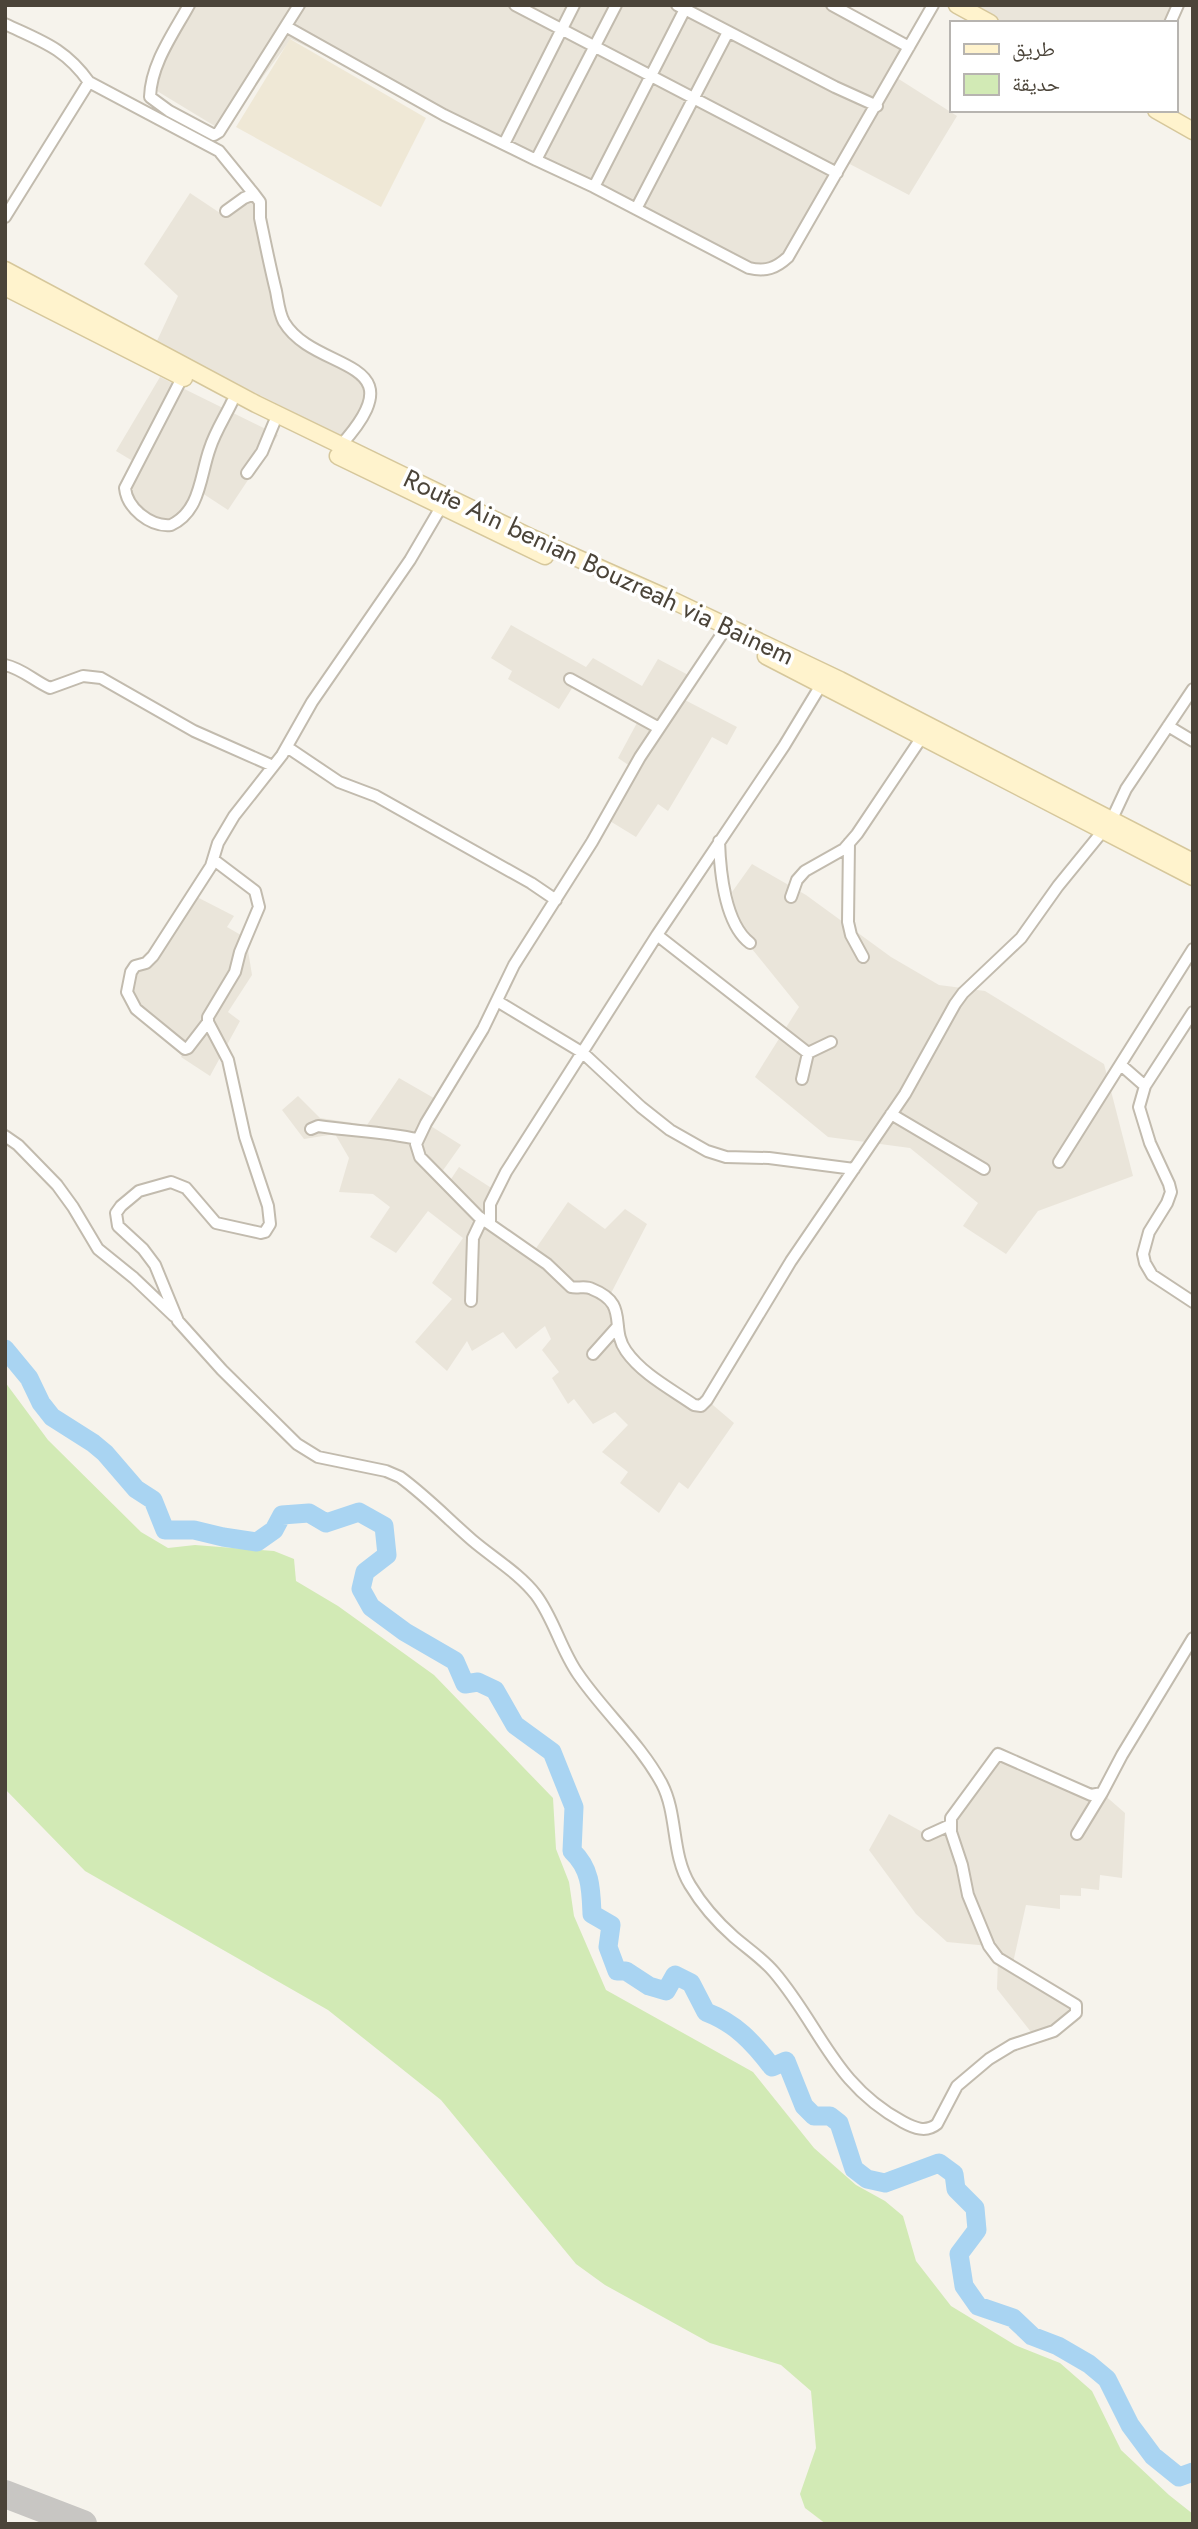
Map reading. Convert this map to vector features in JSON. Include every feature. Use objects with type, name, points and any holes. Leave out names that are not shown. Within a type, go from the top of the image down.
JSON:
[{"type":"main road","points":[[957,5],[986,21]]},
{"type":"main road","points":[[1160,112],[1193,131]]},
{"type":"main road","name":"Route Ain benian Bouzreah via Bainem","points":[[5,270],[232,402],[274,423],[722,634],[922,737],[1107,826],[1193,862]]},
{"type":"main road","name":"Route Ain benian Bouzreah via Bainem","points":[[5,287],[341,445],[444,502],[676,602],[840,680],[1107,826],[1193,877]]},
{"type":"street","points":[[189,5],[150,79],[150,97],[169,111],[214,135],[219,151],[260,202],[260,218],[285,323],[306,343],[359,372],[369,384],[370,393],[364,415],[341,445]]},
{"type":"street","points":[[214,135],[219,132],[299,5]]},
{"type":"street","points":[[515,5],[837,173]]},
{"type":"street","points":[[504,144],[574,5]]},
{"type":"street","points":[[536,160],[616,5]]},
{"type":"street","points":[[832,5],[909,47]]},
{"type":"street","points":[[287,27],[444,115],[594,187],[749,268],[761,271],[772,269],[788,257],[933,5]]},
{"type":"street","points":[[1171,21],[1178,5]]},
{"type":"street","points":[[594,187],[681,7],[877,106]]},
{"type":"street","points":[[5,23],[61,51],[77,65],[89,82],[219,151]]},
{"type":"street","points":[[636,209],[728,32]]},
{"type":"street","points":[[5,217],[89,82]]},
{"type":"street","points":[[226,211],[254,194]]},
{"type":"street","points":[[185,373],[125,488],[133,506],[151,522],[171,525],[189,512],[202,483],[211,445],[232,402]]},
{"type":"street","points":[[247,473],[262,452],[274,423]]},
{"type":"street","points":[[214,860],[255,891],[259,907],[240,952],[235,972],[208,1017],[208,1022],[185,1049],[136,1009],[127,992],[131,972],[135,966],[153,956],[214,860],[218,843],[234,816],[287,747],[307,709],[410,560],[444,502]]},
{"type":"street","points":[[722,634],[659,728],[514,965],[497,1001],[418,1139],[416,1149],[420,1157],[486,1222],[547,1264],[571,1287],[589,1287],[608,1299],[617,1309],[619,1340],[637,1364],[694,1405],[701,1406],[791,1261],[905,1094],[963,992],[1021,938],[1058,886],[1107,826],[1126,789],[1193,689]]},
{"type":"street","points":[[5,665],[20,668],[32,679],[50,688],[83,676],[101,678],[218,743],[273,765]]},
{"type":"street","points":[[570,679],[659,728]]},
{"type":"street","points":[[471,1301],[473,1238],[486,1222],[496,1191],[657,935],[798,725],[821,685]]},
{"type":"street","points":[[1168,726],[1193,741]]},
{"type":"street","points":[[791,897],[797,880],[805,871],[844,849],[849,843],[922,737]]},
{"type":"street","points":[[287,747],[338,782],[376,796],[518,875],[556,900]]},
{"type":"street","points":[[719,841],[720,868],[734,922],[739,935],[750,943]]},
{"type":"street","points":[[849,843],[848,922],[851,935],[863,957]]},
{"type":"street","points":[[657,935],[808,1053]]},
{"type":"street","points":[[1059,1162],[1193,949]]},
{"type":"street","points":[[497,1001],[583,1053],[641,1107],[670,1130],[707,1152],[726,1157],[769,1158],[854,1169]]},
{"type":"street","points":[[1193,1012],[1145,1086],[1139,1107],[1150,1143],[1171,1192],[1149,1232],[1143,1254],[1144,1263],[1152,1275],[1193,1302]]},
{"type":"street","points":[[178,1321],[155,1265],[143,1249],[118,1226],[116,1213],[121,1206],[139,1191],[171,1182],[186,1188],[216,1223],[261,1233],[265,1232],[270,1224],[268,1206],[245,1136],[228,1059],[208,1022]]},
{"type":"street","points":[[808,1053],[831,1042]]},
{"type":"street","points":[[802,1079],[808,1053]]},
{"type":"street","points":[[1121,1065],[1145,1086]]},
{"type":"street","points":[[891,1114],[984,1169]]},
{"type":"street","points":[[311,1129],[318,1126],[368,1133],[383,1132],[418,1139]]},
{"type":"street","points":[[5,1136],[23,1150],[57,1185],[98,1249],[134,1278],[222,1370],[305,1450],[318,1457],[386,1471],[400,1477],[530,1588],[546,1611],[576,1672],[613,1715],[663,1785],[670,1804],[683,1872],[701,1902],[714,1918],[776,1974],[806,2014],[835,2064],[859,2091],[891,2116],[909,2126],[923,2130],[932,2128],[937,2124],[957,2086],[989,2059],[1012,2045],[1054,2031],[1076,2013],[1076,2005],[1005,1964],[992,1952],[968,1895],[950,1825],[951,1818],[998,1754],[1091,1795],[1102,1793]]},
{"type":"street","points":[[593,1354],[618,1326]]},
{"type":"street","points":[[1077,1834],[1193,1638]]},
{"type":"street","points":[[928,1835],[950,1825]]},
{"type":"shaded area","points":[[189,5],[838,5],[912,45],[894,76],[957,116],[909,195],[844,161],[788,257],[761,270],[291,39],[223,131],[152,88],[155,68]]},
{"type":"shaded area","points":[[957,5],[1178,5],[1171,21],[986,21]]},
{"type":"shaded area","points":[[290,39],[426,118],[381,207],[236,127]]},
{"type":"shaded area","points":[[190,193],[226,217],[244,198],[254,194],[285,323],[358,372],[370,393],[347,439],[156,343],[178,296],[144,264]]},
{"type":"shaded area","points":[[160,377],[278,435],[228,510],[199,491],[189,512],[158,525],[128,498],[136,463],[116,451]]},
{"type":"shaded area","points":[[511,625],[586,667],[593,658],[642,686],[658,659],[694,678],[681,698],[737,727],[727,745],[712,737],[668,811],[658,804],[636,837],[605,818],[633,768],[618,758],[638,721],[574,685],[559,709],[508,679],[512,671],[491,658]]},
{"type":"shaded area","points":[[752,864],[806,895],[891,957],[939,985],[985,991],[1104,1064],[1133,1176],[1038,1211],[1006,1254],[963,1226],[978,1203],[910,1148],[828,1137],[755,1077],[799,1007],[739,933],[732,892]]},
{"type":"shaded area","points":[[193,895],[234,916],[227,927],[246,938],[252,975],[228,1012],[240,1021],[210,1076],[181,1057],[184,1049],[136,1009],[127,992],[131,972],[146,963]]},
{"type":"shaded area","points":[[399,1078],[439,1101],[426,1123],[461,1145],[439,1176],[447,1185],[459,1167],[496,1191],[489,1217],[532,1254],[568,1202],[605,1229],[625,1209],[647,1224],[608,1299],[625,1350],[694,1405],[707,1400],[734,1423],[688,1489],[679,1482],[659,1513],[620,1483],[628,1472],[602,1452],[628,1425],[615,1412],[593,1424],[574,1399],[568,1404],[552,1378],[559,1372],[542,1350],[551,1339],[545,1326],[516,1349],[503,1332],[472,1351],[467,1341],[447,1371],[415,1342],[452,1299],[432,1283],[463,1238],[428,1211],[396,1253],[370,1237],[390,1207],[373,1194],[339,1192],[349,1158],[335,1134],[304,1139],[282,1110],[298,1096],[320,1118],[367,1125]]},
{"type":"shaded area","points":[[998,1754],[1091,1795],[1102,1793],[1125,1813],[1122,1878],[1100,1875],[1099,1890],[1081,1888],[1081,1896],[1060,1895],[1060,1909],[1026,1905],[1012,1967],[1076,2005],[1076,2013],[1035,2037],[997,1989],[998,1958],[989,1946],[947,1942],[916,1914],[869,1850],[889,1814],[928,1835],[950,1825]]},
{"type":"green space","points":[[5,1382],[48,1440],[141,1532],[168,1548],[195,1545],[274,1551],[294,1559],[296,1581],[338,1606],[434,1675],[553,1798],[556,1849],[569,1882],[574,1916],[606,1990],[753,2072],[814,2148],[856,2185],[885,2201],[903,2216],[916,2261],[951,2306],[1015,2345],[1060,2363],[1092,2391],[1121,2450],[1193,2514],[1193,2524],[826,2524],[805,2508],[800,2494],[816,2448],[811,2391],[781,2365],[710,2343],[605,2285],[576,2264],[441,2100],[328,2010],[85,1871],[5,1789]]},
{"type":"waterway","points":[[5,1349],[29,1378],[41,1403],[52,1417],[93,1443],[136,1489],[153,1500],[165,1530],[194,1530],[257,1542],[274,1530],[282,1515],[309,1513],[326,1523],[359,1512],[384,1526],[387,1555],[365,1572],[361,1589],[371,1607],[405,1632],[455,1661],[465,1684],[478,1682],[495,1690],[515,1725],[552,1752],[574,1807],[572,1851],[586,1872],[592,1914],[611,1925],[608,1947],[617,1971],[626,1971],[649,1986],[666,1991],[675,1975],[691,1983],[706,2012],[743,2034],[772,2067],[786,2061],[804,2106],[814,2116],[830,2116],[839,2123],[854,2169],[867,2179],[885,2183],[939,2163],[954,2174],[956,2189],[975,2208],[977,2230],[959,2254],[964,2286],[978,2306],[1013,2318],[1032,2336],[1058,2346],[1089,2364],[1107,2379],[1130,2425],[1153,2456],[1179,2477],[1193,2472]]},
{"type":"taxiway","points":[[5,2494],[83,2524]]}]
